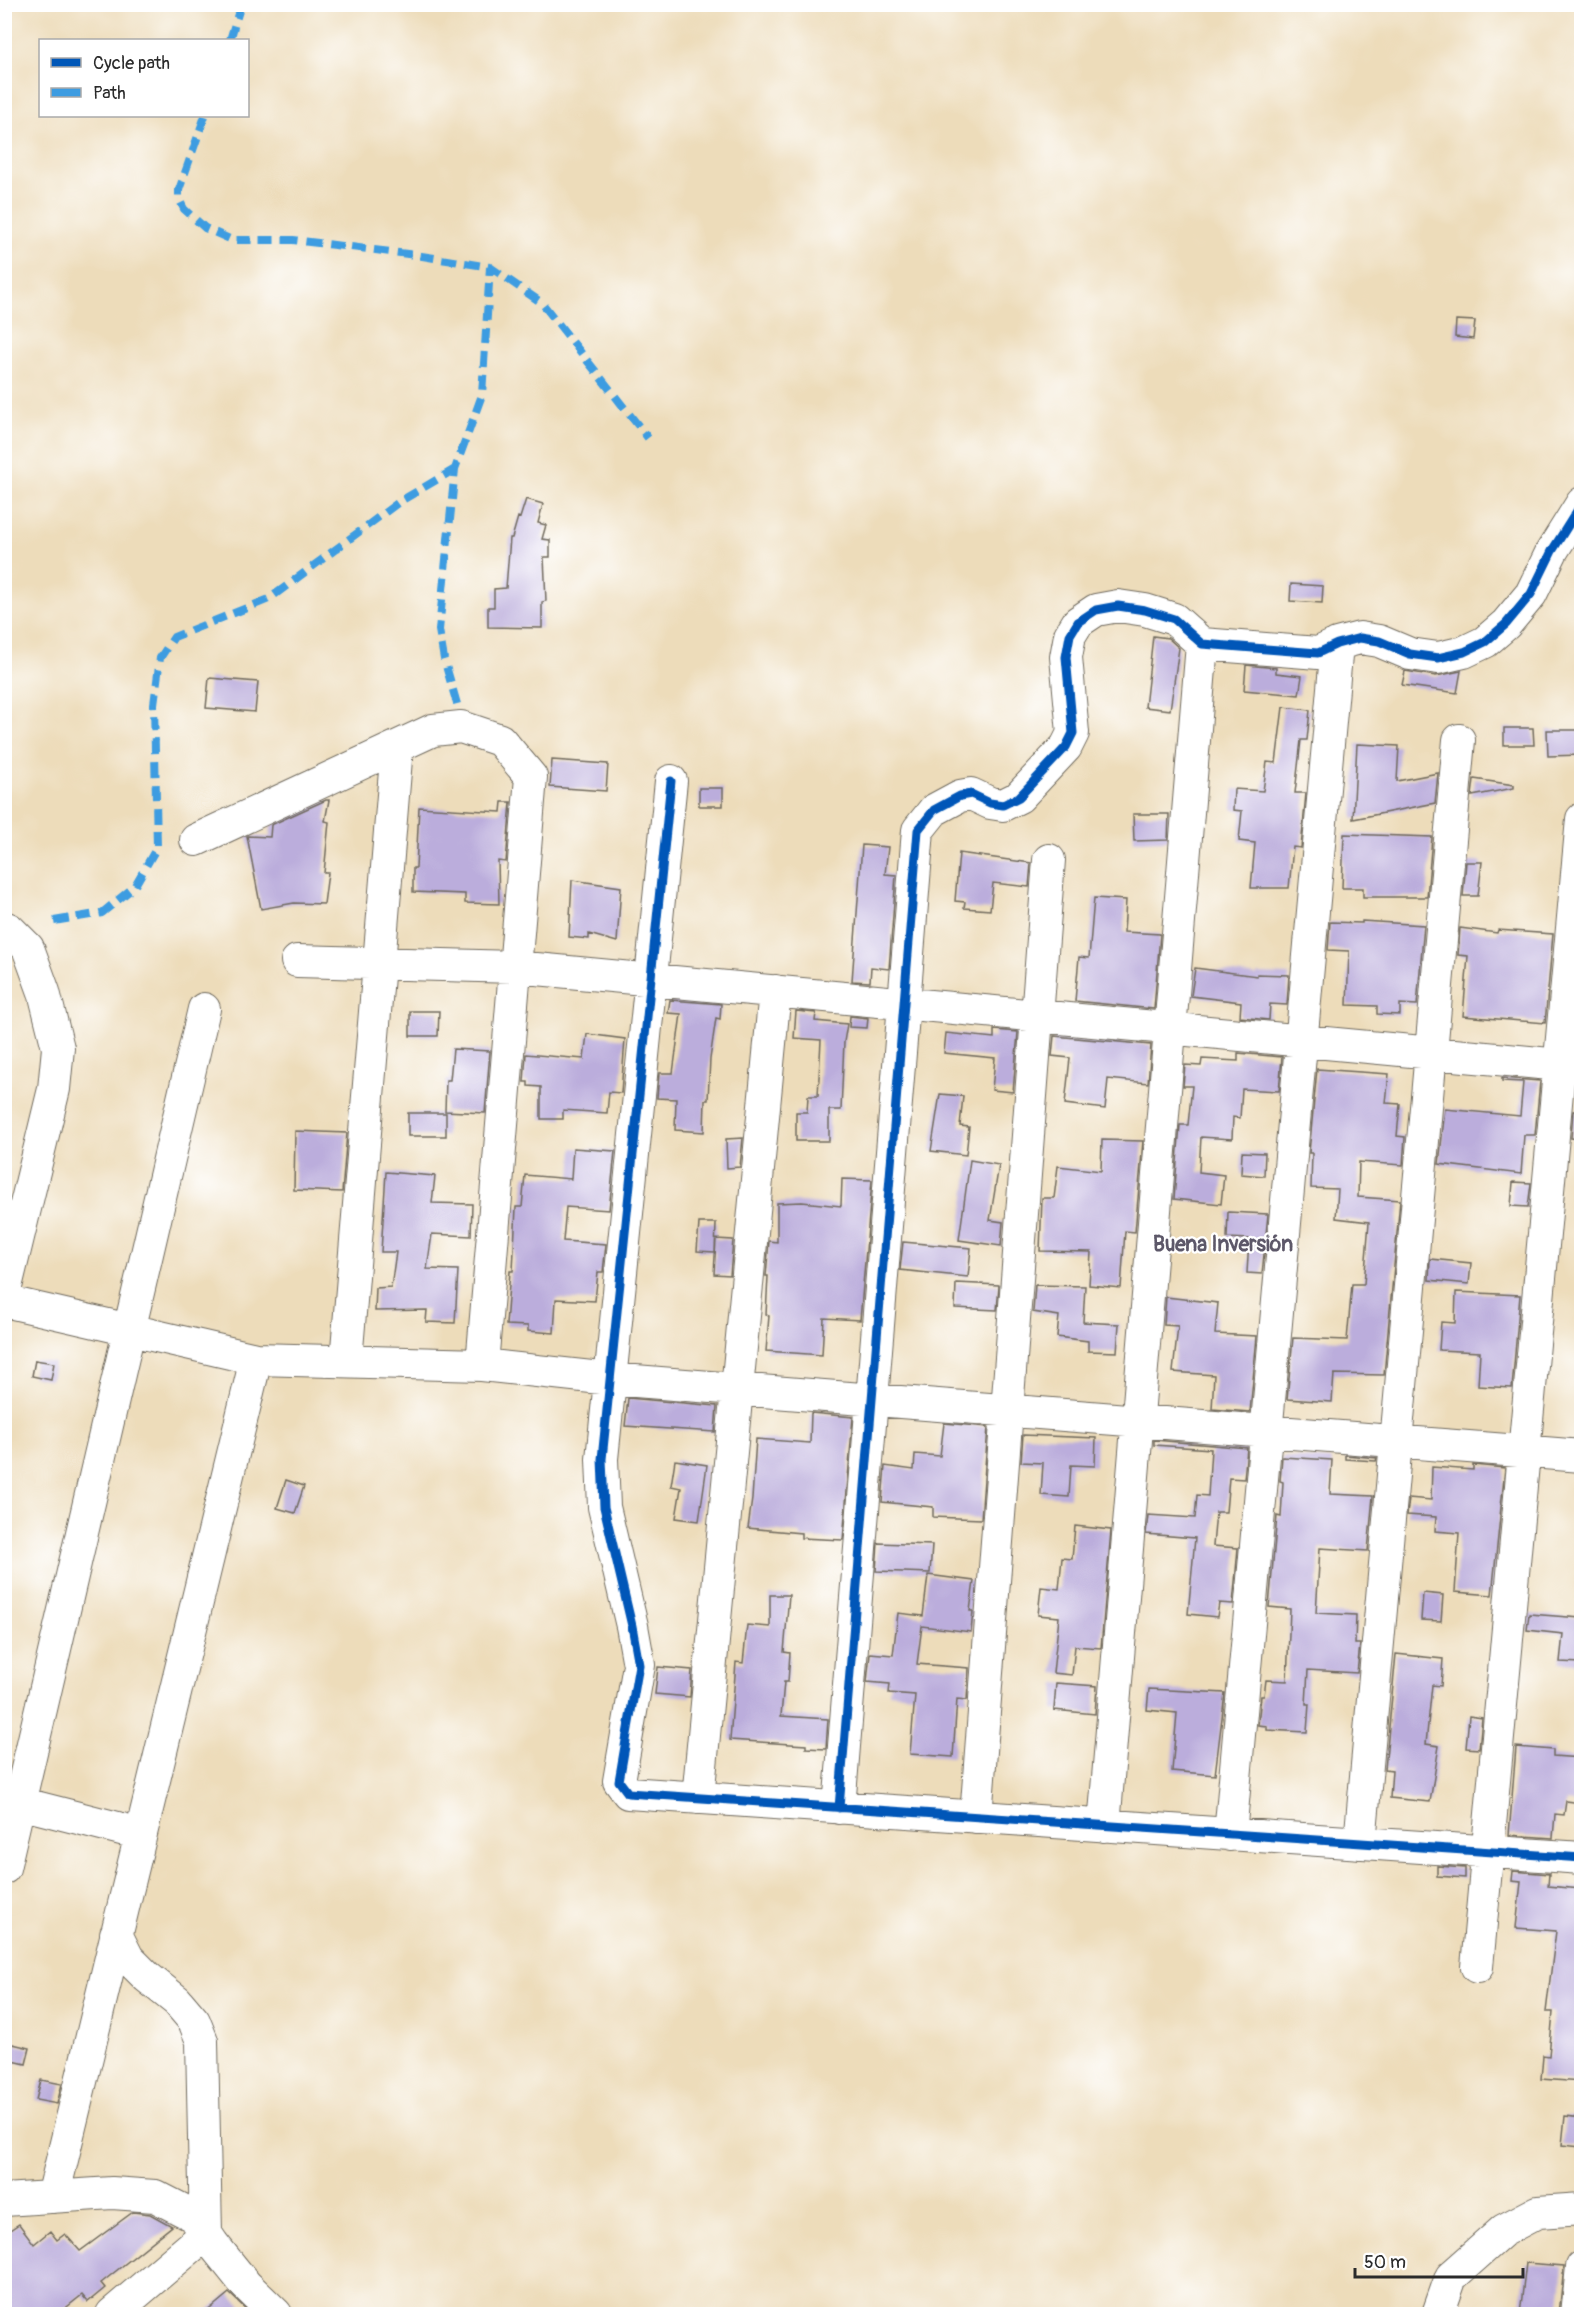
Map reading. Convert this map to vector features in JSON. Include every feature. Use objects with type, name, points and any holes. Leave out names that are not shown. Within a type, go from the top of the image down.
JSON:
[{"type":"street","points":[[839,1808],[918,830],[934,810],[960,796],[971,794],[990,803],[1003,805],[1019,797],[1066,747],[1073,733],[1066,657],[1070,635],[1078,622],[1096,610],[1118,606],[1144,610],[1174,620],[1202,644],[1318,653],[1337,644],[1360,638],[1379,641],[1410,654],[1438,658],[1464,652],[1485,642],[1506,624],[1532,594],[1552,551],[1581,503]]},
{"type":"street","points":[[1104,1826],[1202,644]]},
{"type":"street","points":[[1230,1834],[1337,644]]},
{"type":"street","points":[[196,840],[433,730],[461,727],[500,740],[531,777],[482,1365]]},
{"type":"street","points":[[1360,1843],[1459,740]]},
{"type":"street","points":[[346,1361],[397,747]]},
{"type":"street","points":[[671,781],[602,1458],[604,1507],[639,1665],[620,1781],[628,1793],[1581,1858]]},
{"type":"street","points":[[1477,1967],[1524,1451],[1570,1066],[1581,819]]},
{"type":"street","points":[[976,1817],[1049,860]]},
{"type":"street","points":[[4,927],[28,948],[44,992],[58,1048],[54,1089],[4,1295]]},
{"type":"street","points":[[297,961],[515,967],[1570,1066]]},
{"type":"street","points":[[698,1798],[775,991]]},
{"type":"street","points":[[4,1868],[12,1801],[129,1331],[204,1009]]},
{"type":"street","points":[[4,1301],[256,1359],[482,1365],[610,1379],[1581,1456]]},
{"type":"street","points":[[53,2197],[256,1359]]},
{"type":"street","points":[[12,1801],[141,1834]]},
{"type":"street","points":[[117,1934],[128,1958],[177,2001],[194,2021],[202,2041],[206,2234]]},
{"type":"street","points":[[9,2205],[53,2197],[112,2193],[156,2196],[194,2216],[246,2285],[276,2314]]},
{"type":"street","points":[[1438,2314],[1451,2277],[1504,2230],[1538,2212],[1581,2209]]},
{"type":"street","points":[[112,2314],[206,2234]]},
{"type":"street","points":[[1577,2314],[1581,2267]]},
{"type":"building","points":[[1456,320],[1475,321],[1473,339],[1455,337]]},
{"type":"building","points":[[526,499],[543,504],[538,523],[546,525],[542,539],[550,540],[550,557],[544,557],[546,601],[542,602],[542,628],[488,627],[488,607],[494,607],[494,589],[506,588],[510,538],[512,538]]},
{"type":"building","points":[[1291,584],[1323,586],[1322,603],[1290,601]]},
{"type":"building","points":[[1153,636],[1168,638],[1179,648],[1170,710],[1145,707]]},
{"type":"building","points":[[1246,665],[1276,668],[1276,673],[1302,676],[1299,695],[1244,690]]},
{"type":"building","points":[[1405,671],[1436,676],[1461,671],[1457,693],[1402,685]]},
{"type":"building","points":[[209,678],[258,682],[255,712],[206,708]]},
{"type":"building","points":[[1283,707],[1310,710],[1307,740],[1301,740],[1295,793],[1306,793],[1301,848],[1293,847],[1289,888],[1251,888],[1255,843],[1239,841],[1242,811],[1233,810],[1234,789],[1263,791],[1267,762],[1276,763]]},
{"type":"building","points":[[1504,728],[1533,728],[1534,745],[1504,745]]},
{"type":"building","points":[[1547,730],[1581,730],[1581,755],[1548,756]]},
{"type":"building","points":[[1357,744],[1399,746],[1397,781],[1438,773],[1435,803],[1353,819]]},
{"type":"building","points":[[552,760],[608,764],[606,791],[550,787]]},
{"type":"building","points":[[1474,779],[1514,785],[1514,788],[1472,796]]},
{"type":"building","points":[[699,788],[723,788],[723,806],[699,806]]},
{"type":"building","points":[[329,800],[325,821],[329,822],[324,873],[328,873],[324,904],[294,903],[261,909],[247,836],[270,837],[271,825]]},
{"type":"building","points":[[502,802],[511,802],[506,862],[498,861],[499,904],[465,903],[465,894],[413,892],[419,807],[501,812]]},
{"type":"building","points":[[1133,814],[1169,814],[1168,840],[1134,841]]},
{"type":"building","points":[[1344,834],[1432,837],[1427,897],[1363,897],[1363,888],[1342,888]]},
{"type":"building","points":[[862,845],[888,847],[885,874],[896,875],[889,969],[871,967],[870,982],[852,981]]},
{"type":"building","points":[[959,853],[1031,863],[1029,887],[993,883],[990,910],[964,908],[965,902],[955,901]]},
{"type":"building","points":[[1466,862],[1482,862],[1478,896],[1463,896]]},
{"type":"building","points":[[572,880],[621,887],[617,942],[589,934],[589,939],[569,937]]},
{"type":"building","points":[[1094,898],[1126,900],[1124,932],[1160,934],[1154,1009],[1075,1001],[1079,957],[1089,958]]},
{"type":"building","points":[[1362,921],[1424,925],[1417,1005],[1400,1004],[1400,1015],[1377,1014],[1377,1006],[1347,1005],[1349,951],[1328,950],[1330,922],[1362,923]]},
{"type":"building","points":[[1460,928],[1497,933],[1498,930],[1553,934],[1545,1023],[1463,1016],[1468,956],[1458,955]]},
{"type":"building","points":[[1195,968],[1257,976],[1257,974],[1289,975],[1287,1005],[1270,1004],[1269,1020],[1240,1017],[1241,1002],[1191,996]]},
{"type":"building","points":[[670,1000],[721,1004],[720,1019],[716,1018],[710,1059],[704,1132],[675,1130],[676,1099],[657,1098],[659,1073],[673,1073],[681,1014],[668,1013]]},
{"type":"building","points":[[410,1011],[439,1011],[438,1036],[410,1036]]},
{"type":"building","points":[[796,1011],[816,1013],[815,1021],[847,1024],[841,1110],[829,1110],[829,1141],[796,1141],[796,1112],[807,1112],[808,1096],[818,1096],[821,1040],[794,1038]]},
{"type":"building","points":[[850,1016],[868,1018],[867,1028],[849,1027]]},
{"type":"building","points":[[994,1030],[1018,1032],[1013,1092],[992,1090],[995,1058],[944,1053],[946,1033],[994,1038]]},
{"type":"building","points":[[587,1034],[625,1039],[621,1093],[609,1092],[607,1113],[563,1110],[563,1119],[541,1119],[541,1087],[528,1086],[528,1082],[524,1082],[526,1054],[584,1059]]},
{"type":"building","points":[[1054,1036],[1151,1045],[1148,1083],[1108,1079],[1105,1109],[1065,1104],[1070,1058],[1052,1056]]},
{"type":"building","points":[[453,1049],[490,1051],[485,1113],[445,1111],[446,1080],[450,1080]]},
{"type":"building","points":[[1238,1053],[1282,1057],[1279,1091],[1242,1089],[1240,1118],[1233,1117],[1232,1139],[1201,1137],[1199,1172],[1224,1175],[1221,1204],[1174,1199],[1180,1125],[1188,1125],[1192,1086],[1183,1086],[1185,1065],[1201,1066],[1202,1059],[1238,1061]]},
{"type":"building","points":[[1317,1069],[1389,1074],[1386,1103],[1400,1104],[1397,1136],[1405,1137],[1403,1165],[1359,1162],[1358,1197],[1400,1200],[1384,1375],[1334,1374],[1332,1402],[1287,1399],[1293,1338],[1347,1340],[1352,1284],[1364,1284],[1369,1222],[1336,1218],[1338,1189],[1311,1188],[1312,1153],[1309,1153]]},
{"type":"building","points":[[1502,1078],[1540,1081],[1535,1135],[1524,1135],[1521,1174],[1439,1164],[1445,1109],[1520,1116],[1523,1082],[1502,1081]]},
{"type":"building","points":[[940,1094],[963,1096],[960,1126],[969,1127],[966,1155],[931,1151]]},
{"type":"building","points":[[1573,1111],[1581,1111],[1581,1139],[1571,1138]]},
{"type":"building","points":[[408,1113],[446,1113],[446,1136],[408,1136]]},
{"type":"building","points":[[295,1131],[347,1133],[342,1192],[294,1190]]},
{"type":"building","points":[[743,1138],[740,1167],[727,1168],[726,1139]]},
{"type":"building","points":[[1102,1140],[1143,1141],[1135,1232],[1125,1231],[1121,1288],[1089,1285],[1091,1252],[1040,1251],[1042,1198],[1054,1198],[1058,1166],[1101,1171]]},
{"type":"building","points":[[573,1148],[615,1151],[609,1210],[566,1207],[563,1241],[606,1244],[603,1272],[598,1272],[595,1301],[556,1299],[554,1333],[528,1331],[528,1326],[506,1325],[510,1271],[513,1271],[516,1207],[522,1207],[525,1175],[571,1179]]},
{"type":"building","points":[[1242,1152],[1265,1153],[1264,1176],[1241,1174]]},
{"type":"building","points":[[970,1160],[999,1165],[990,1220],[1003,1222],[1001,1246],[959,1240]]},
{"type":"building","points":[[386,1172],[435,1176],[432,1203],[472,1204],[471,1236],[432,1234],[427,1269],[458,1270],[455,1323],[426,1322],[427,1310],[375,1311],[376,1288],[391,1287],[396,1252],[381,1252]]},
{"type":"building","points":[[842,1179],[872,1180],[860,1320],[824,1318],[822,1355],[766,1351],[769,1316],[766,1315],[768,1276],[766,1276],[769,1241],[777,1242],[777,1203],[802,1202],[841,1206]]},
{"type":"building","points":[[1513,1182],[1531,1183],[1528,1207],[1511,1206]]},
{"type":"building","points":[[1228,1212],[1268,1214],[1262,1274],[1247,1273],[1249,1239],[1227,1238]]},
{"type":"building","points":[[699,1223],[716,1223],[715,1252],[697,1251]]},
{"type":"building","points":[[716,1239],[733,1240],[730,1275],[714,1274]]},
{"type":"building","points":[[903,1242],[971,1248],[968,1277],[900,1270]]},
{"type":"building","points":[[1430,1259],[1471,1263],[1469,1284],[1429,1280]]},
{"type":"building","points":[[956,1283],[999,1285],[997,1310],[955,1308]]},
{"type":"building","points":[[1035,1285],[1085,1286],[1083,1322],[1119,1324],[1117,1352],[1088,1351],[1088,1341],[1057,1337],[1059,1316],[1033,1312]]},
{"type":"building","points":[[1456,1292],[1520,1295],[1512,1388],[1478,1386],[1480,1352],[1439,1350],[1441,1322],[1455,1323]]},
{"type":"building","points":[[1166,1297],[1218,1303],[1215,1334],[1257,1336],[1250,1412],[1212,1409],[1214,1375],[1173,1372],[1178,1326],[1164,1325]]},
{"type":"building","points":[[35,1360],[54,1363],[51,1380],[32,1376]]},
{"type":"building","points":[[628,1398],[717,1406],[715,1432],[625,1426]]},
{"type":"building","points":[[811,1413],[853,1417],[843,1540],[801,1538],[801,1533],[748,1528],[756,1439],[810,1443]]},
{"type":"building","points":[[944,1423],[988,1427],[981,1519],[933,1517],[933,1507],[882,1502],[885,1466],[914,1470],[915,1454],[940,1456]]},
{"type":"building","points":[[1023,1435],[1096,1438],[1095,1466],[1071,1465],[1069,1497],[1041,1495],[1043,1463],[1021,1462]]},
{"type":"building","points":[[1154,1440],[1247,1448],[1244,1479],[1229,1478],[1226,1512],[1216,1512],[1213,1546],[1238,1548],[1233,1604],[1219,1603],[1217,1617],[1188,1614],[1195,1538],[1146,1534],[1148,1515],[1195,1518],[1197,1495],[1208,1496],[1211,1449],[1154,1445]]},
{"type":"building","points":[[1345,1455],[1377,1458],[1376,1461],[1345,1459]]},
{"type":"building","points":[[1282,1457],[1332,1460],[1330,1494],[1373,1496],[1368,1551],[1320,1548],[1316,1613],[1356,1615],[1355,1644],[1360,1644],[1357,1673],[1308,1670],[1307,1732],[1267,1730],[1267,1726],[1258,1725],[1261,1696],[1264,1696],[1266,1680],[1287,1681],[1290,1609],[1269,1607],[1277,1516],[1281,1517]]},
{"type":"building","points":[[675,1460],[707,1465],[699,1521],[676,1518],[681,1488],[671,1486]]},
{"type":"building","points":[[1473,1465],[1505,1468],[1492,1595],[1455,1592],[1459,1533],[1435,1531],[1436,1517],[1407,1515],[1409,1498],[1431,1500],[1432,1467],[1473,1470]]},
{"type":"building","points":[[286,1480],[304,1486],[295,1513],[277,1508]]},
{"type":"building","points":[[1075,1526],[1111,1530],[1101,1648],[1075,1646],[1072,1675],[1053,1673],[1059,1617],[1038,1615],[1041,1587],[1059,1589],[1062,1558],[1072,1559]]},
{"type":"building","points":[[878,1543],[932,1545],[930,1573],[876,1571]]},
{"type":"building","points":[[928,1575],[974,1581],[970,1611],[973,1611],[971,1632],[922,1626],[917,1664],[969,1668],[967,1700],[957,1699],[953,1757],[910,1754],[915,1695],[889,1693],[890,1684],[867,1682],[870,1653],[893,1655],[898,1613],[923,1616]]},
{"type":"building","points":[[1423,1593],[1443,1595],[1441,1621],[1421,1620]]},
{"type":"building","points":[[770,1595],[789,1595],[784,1652],[790,1653],[788,1682],[784,1682],[781,1716],[828,1719],[826,1749],[806,1748],[806,1745],[730,1740],[736,1662],[743,1663],[747,1625],[770,1627]]},
{"type":"building","points":[[1529,1614],[1581,1618],[1581,1663],[1560,1662],[1563,1634],[1527,1630]]},
{"type":"building","points":[[1396,1654],[1443,1659],[1441,1686],[1432,1685],[1426,1744],[1439,1746],[1430,1802],[1390,1798],[1392,1770],[1385,1769]]},
{"type":"building","points":[[658,1667],[692,1670],[690,1697],[655,1694]]},
{"type":"building","points":[[1056,1683],[1097,1686],[1095,1714],[1054,1710]]},
{"type":"building","points":[[1149,1689],[1225,1693],[1215,1775],[1172,1771],[1177,1713],[1147,1710]]},
{"type":"building","points":[[1469,1716],[1482,1718],[1479,1749],[1466,1748]]},
{"type":"building","points":[[1516,1747],[1553,1750],[1553,1756],[1581,1758],[1581,1803],[1566,1801],[1564,1815],[1555,1814],[1553,1838],[1509,1835]]},
{"type":"building","points":[[1437,1866],[1465,1868],[1465,1878],[1437,1876]]},
{"type":"building","points":[[1513,1871],[1549,1874],[1548,1886],[1581,1889],[1581,2082],[1541,2079],[1543,2055],[1549,2056],[1553,2012],[1546,2012],[1556,1931],[1516,1928],[1521,1882],[1512,1881]]},
{"type":"building","points":[[4,2042],[30,2048],[26,2064],[4,2059]]},
{"type":"building","points":[[41,2080],[62,2084],[57,2104],[36,2100]]},
{"type":"building","points":[[1565,2116],[1581,2118],[1581,2147],[1562,2145]]},
{"type":"building","points":[[133,2212],[150,2214],[172,2226],[101,2283],[105,2288],[88,2302],[82,2295],[58,2314],[11,2314],[4,2306],[4,2234],[19,2224],[34,2244],[50,2231],[57,2240],[65,2234],[80,2251]]},
{"type":"building","points":[[1526,2263],[1564,2266],[1559,2314],[1520,2314]]},
{"type":"building","points":[[229,2293],[251,2314],[204,2314]]},
{"type":"marked path","points":[[230,39],[241,4]]},
{"type":"marked path","points":[[205,117],[179,190],[179,199],[184,209],[205,228],[232,240],[293,240],[416,255],[490,267],[542,303],[648,438]]},
{"type":"marked path","points":[[457,704],[444,659],[439,630],[455,469],[482,395],[490,267]]},
{"type":"marked path","points":[[54,921],[102,913],[134,887],[157,847],[154,704],[160,658],[174,637],[269,599],[399,502],[455,469]]},
{"type":"cycle path","points":[[839,1808],[918,830],[934,810],[960,796],[971,794],[990,803],[1003,805],[1019,797],[1066,747],[1073,733],[1066,657],[1070,635],[1078,622],[1096,610],[1118,606],[1145,610],[1174,619],[1202,644],[1318,653],[1337,644],[1360,638],[1379,641],[1410,654],[1438,658],[1464,652],[1485,642],[1506,624],[1531,594],[1552,551],[1582,503]]},
{"type":"cycle path","points":[[671,781],[602,1459],[604,1507],[639,1665],[619,1781],[628,1793],[1582,1858]]},
{"type":"district","name":"Buena Inversión","points":[[1223,1244]]}]
